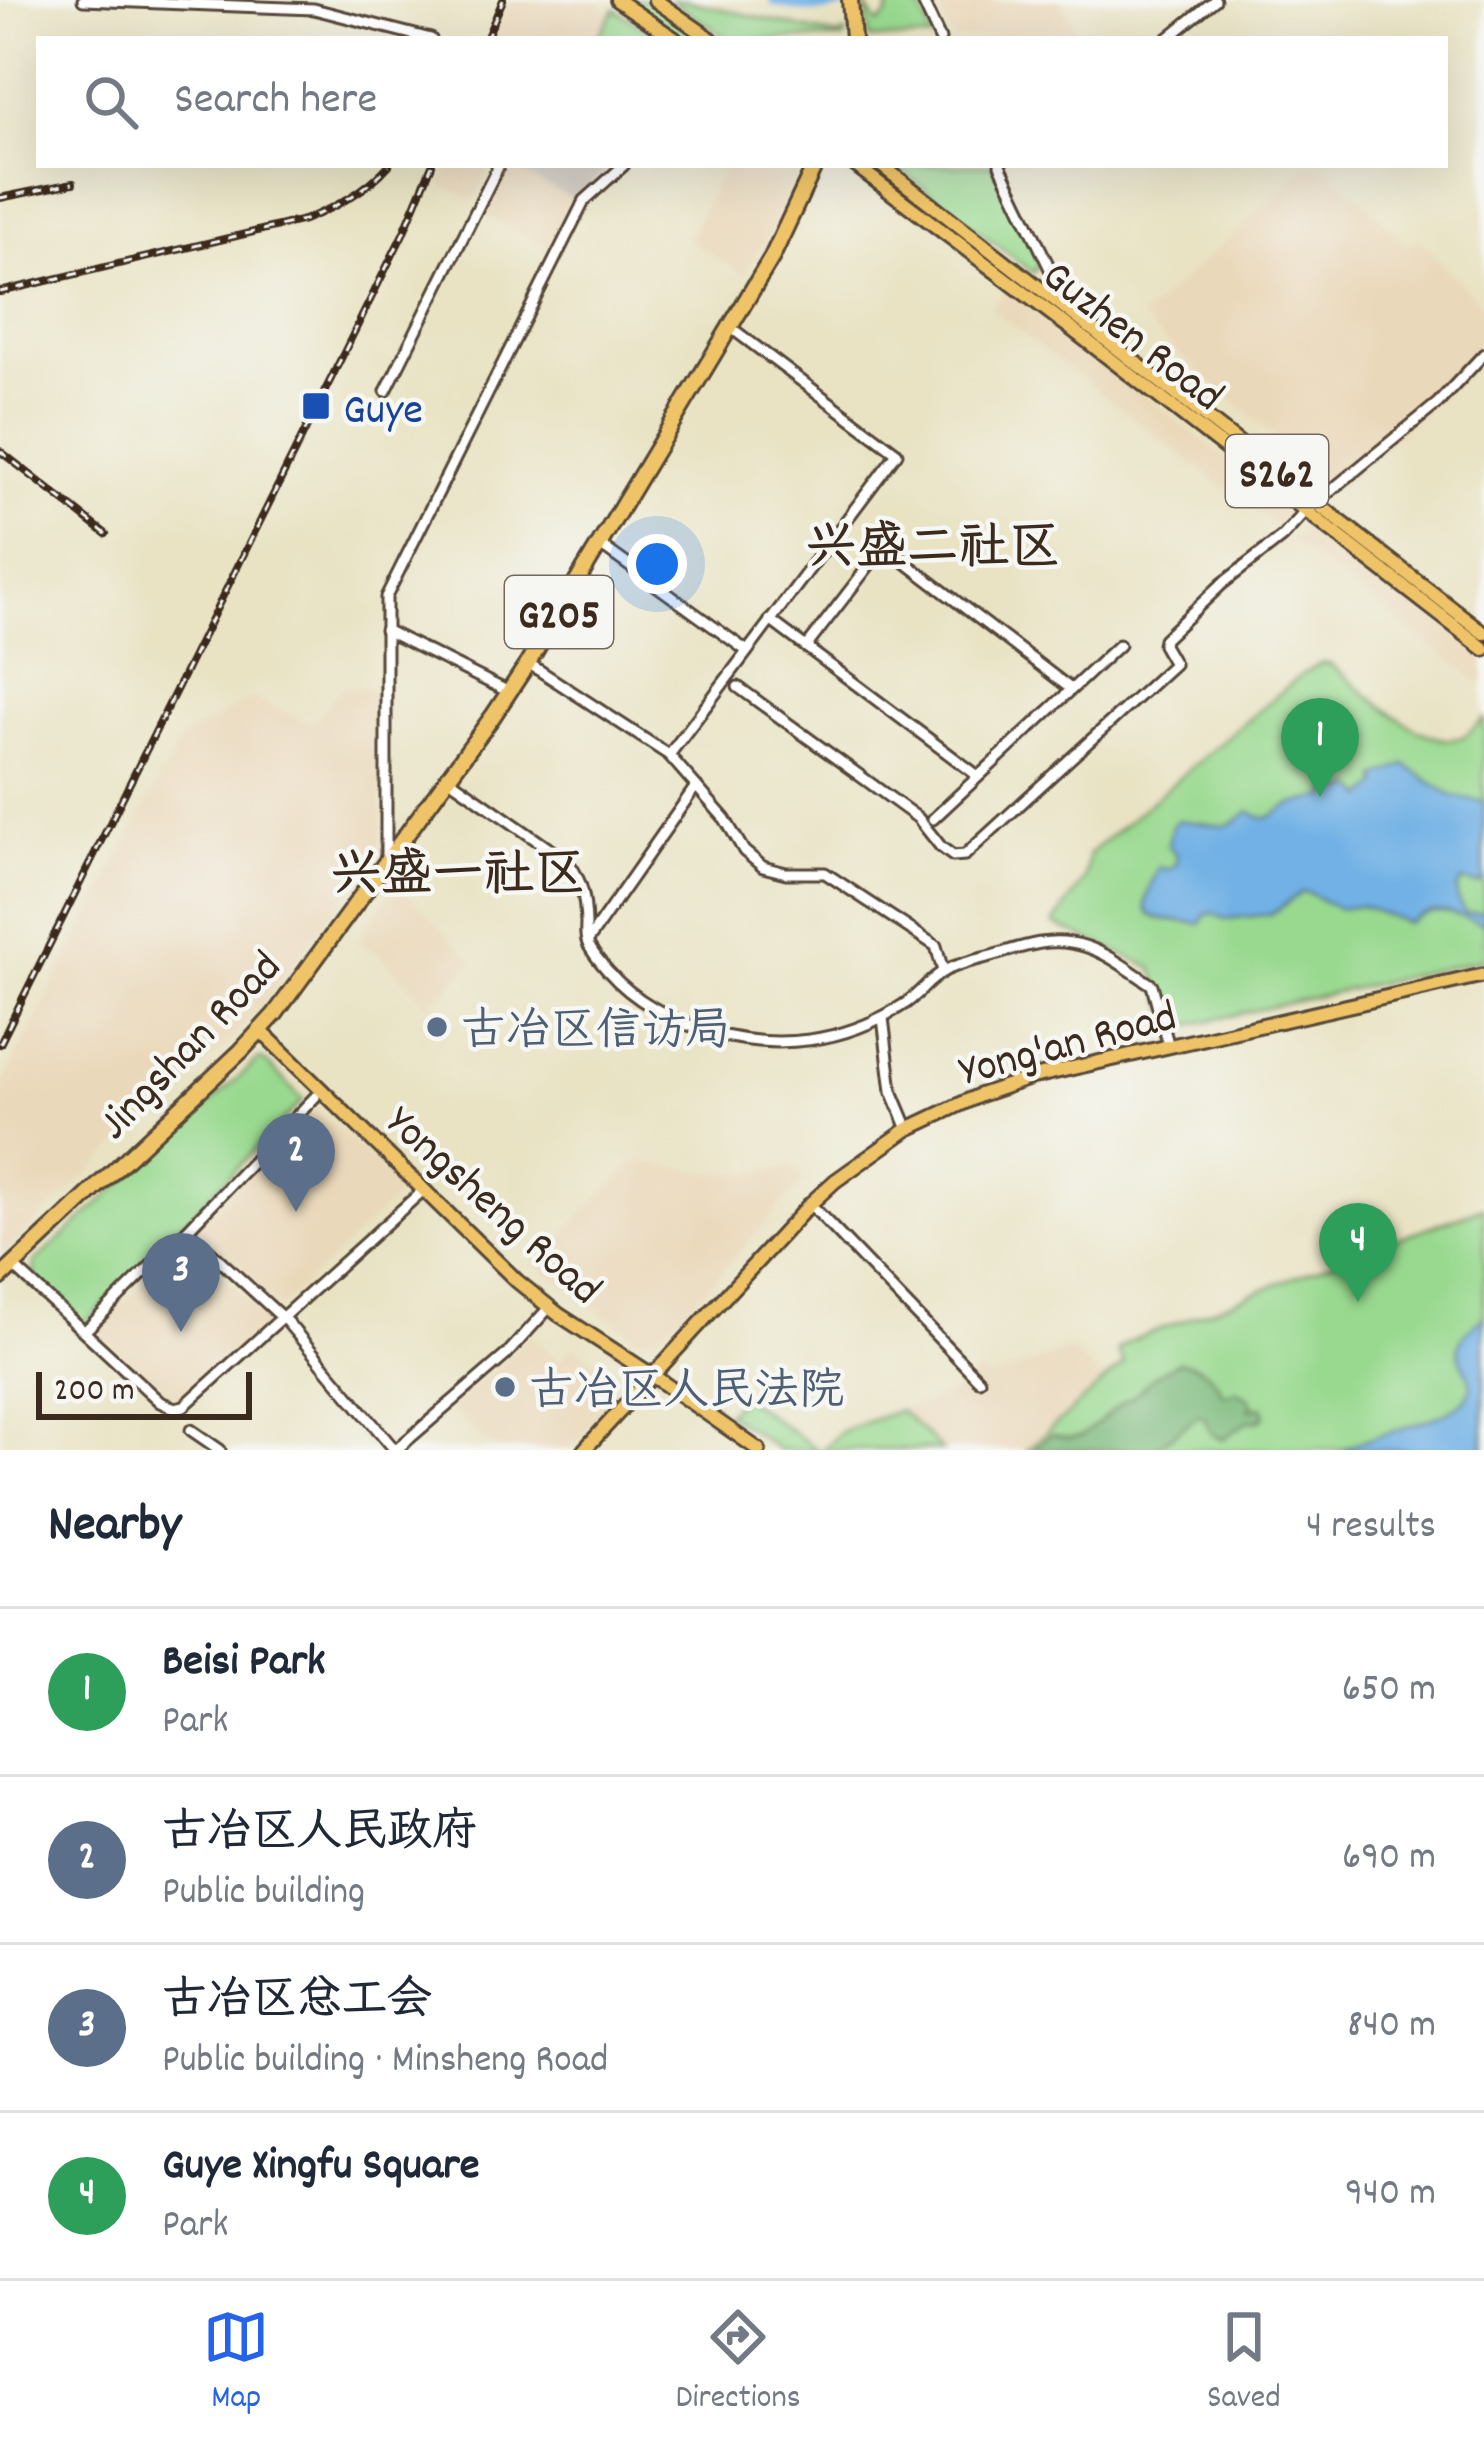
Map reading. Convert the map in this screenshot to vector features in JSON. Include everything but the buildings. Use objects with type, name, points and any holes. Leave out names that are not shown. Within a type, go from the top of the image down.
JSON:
[{"type":"highway","name":"Jingshan Road","points":[[0,1278],[258,1033],[297,987],[528,663],[772,257],[814,168]]},
{"type":"main road","points":[[617,0],[671,36]]},
{"type":"main road","points":[[655,0],[707,36]]},
{"type":"main road","name":"Guzhen Road","points":[[858,168],[1478,629],[1484,649]]},
{"type":"main road","name":"Guzhen Road","points":[[885,168],[1311,506]]},
{"type":"main road","name":"Yong'an Road","points":[[584,1450],[810,1204],[908,1129],[980,1095],[1033,1077],[1484,975]]},
{"type":"main road","name":"Yongsheng Road","points":[[258,1033],[316,1097],[500,1274],[545,1312],[650,1377],[748,1450]]},
{"type":"main road","name":"Yongsheng Road","points":[[258,1033],[517,1281],[759,1450]]},
{"type":"street","points":[[83,0],[317,4],[421,36]]},
{"type":"street","points":[[922,0],[939,36]]},
{"type":"street","points":[[1171,36],[1215,0]]},
{"type":"street","points":[[386,392],[498,168]]},
{"type":"street","points":[[386,864],[386,597],[584,201],[621,168]]},
{"type":"street","points":[[1001,168],[1069,310],[1069,327]]},
{"type":"street","points":[[669,755],[897,454],[730,327]]},
{"type":"street","points":[[738,687],[917,818],[940,847],[953,856],[964,855],[1174,664],[1164,639],[1311,506],[1438,403],[1484,354]]},
{"type":"street","points":[[599,544],[747,651]]},
{"type":"street","points":[[806,647],[884,546],[1071,689]]},
{"type":"street","points":[[770,620],[978,776]]},
{"type":"street","points":[[385,629],[509,692]]},
{"type":"street","points":[[933,819],[1119,645]]},
{"type":"street","points":[[528,663],[669,755],[725,819],[744,851],[763,867],[786,873],[825,873],[936,946],[943,971]]},
{"type":"street","points":[[448,778],[568,862],[584,893],[586,941],[627,990],[681,1022],[734,1039],[802,1042],[840,1036],[883,1018],[917,996],[943,971],[1036,943],[1071,943],[1098,950],[1152,985],[1169,1047]]},
{"type":"street","points":[[586,941],[696,786]]},
{"type":"street","points":[[883,1018],[892,1091],[908,1129]]},
{"type":"street","points":[[85,1331],[316,1097]]},
{"type":"street","points":[[12,1264],[160,1402],[176,1408],[282,1320],[419,1194]]},
{"type":"street","points":[[810,1204],[979,1380]]},
{"type":"street","points":[[188,1230],[287,1322],[395,1450],[506,1355],[545,1312]]},
{"type":"street","points":[[191,1430],[220,1450]]},
{"type":"shaded area","points":[[509,0],[596,0],[611,16],[599,36],[493,36]]},
{"type":"shaded area","points":[[935,0],[1060,0],[1081,36],[953,36]]},
{"type":"shaded area","points":[[447,168],[490,168],[474,201],[441,184]]},
{"type":"shaded area","points":[[502,168],[578,202],[554,249],[480,213]]},
{"type":"shaded area","points":[[511,168],[610,168],[578,202]]},
{"type":"shaded area","points":[[724,168],[801,168],[745,275],[688,239]]},
{"type":"shaded area","points":[[1303,168],[1329,168],[1408,246],[1418,238],[1484,307],[1484,360],[1337,488],[1140,318]]},
{"type":"shaded area","points":[[1006,289],[1292,509],[1275,525],[990,309]]},
{"type":"shaded area","points":[[1309,522],[1484,656],[1484,685],[1292,542]]},
{"type":"shaded area","points":[[342,686],[380,690],[381,843],[270,997],[229,1042],[0,1256],[0,1087],[182,737],[252,698],[313,724]]},
{"type":"shaded area","points":[[396,881],[473,962],[429,1006],[377,952],[357,943]]},
{"type":"shaded area","points":[[315,1109],[398,1183],[396,1198],[280,1308],[198,1226]]},
{"type":"shaded area","points":[[635,1162],[717,1173],[792,1167],[803,1181],[658,1336],[638,1339],[533,1264]]},
{"type":"shaded area","points":[[184,1241],[270,1322],[183,1398],[167,1399],[96,1332]]},
{"type":"shaded area","points":[[529,1335],[560,1360],[574,1346],[611,1376],[611,1398],[570,1450],[497,1450],[450,1409]]},
{"type":"shaded area","points":[[1071,1349],[1103,1380],[1027,1450],[822,1450],[842,1431],[958,1390],[979,1371],[987,1379]]},
{"type":"green space","points":[[626,0],[647,0],[701,36],[679,36]]},
{"type":"green space","points":[[671,0],[836,36],[724,36]]},
{"type":"green space","points":[[891,0],[916,0],[933,36],[870,36],[866,7],[878,24],[887,16]]},
{"type":"green space","points":[[615,9],[657,36],[599,36]]},
{"type":"green space","points":[[898,168],[994,168],[1040,264],[1033,273]]},
{"type":"green space","points":[[1322,663],[1412,727],[1431,735],[1462,737],[1484,719],[1484,959],[1172,1029],[1153,968],[1054,924],[1085,879],[1089,854],[1301,675]]},
{"type":"green space","points":[[259,1059],[303,1100],[81,1323],[34,1277],[34,1263]]},
{"type":"green space","points":[[1484,1207],[1484,1450],[1027,1450],[1124,1364],[1117,1350],[1130,1341]]},
{"type":"green space","points":[[1179,1362],[1200,1368],[1224,1395],[1237,1391],[1250,1399],[1250,1409],[1262,1407],[1265,1415],[1223,1439],[1199,1415],[1153,1450],[1033,1450],[1050,1435],[1082,1436],[1158,1373]]},
{"type":"green space","points":[[743,1397],[818,1450],[779,1450],[726,1413]]},
{"type":"green space","points":[[900,1410],[942,1450],[822,1450],[842,1431]]},
{"type":"water","points":[[1405,765],[1452,796],[1484,802],[1484,881],[1462,881],[1457,893],[1465,913],[1484,912],[1484,924],[1436,912],[1408,923],[1361,906],[1338,909],[1302,892],[1272,914],[1225,919],[1212,913],[1201,924],[1157,918],[1146,908],[1159,867],[1168,870],[1177,863],[1168,846],[1178,820],[1224,826],[1250,811],[1269,817],[1292,805],[1327,797],[1330,789],[1355,787],[1366,797],[1379,785],[1378,777]]},
{"type":"water","points":[[1484,1316],[1484,1450],[1342,1450],[1445,1413],[1466,1399],[1471,1385],[1459,1345]]},
{"type":"waterway","points":[[776,0],[821,6],[847,0]]},
{"type":"railway","points":[[487,36],[503,0]]},
{"type":"railway","points":[[0,292],[304,220],[350,197],[386,168]]},
{"type":"railway","points":[[0,1044],[403,234],[431,168]]},
{"type":"railway","points":[[0,198],[73,183]]},
{"type":"railway","points":[[0,451],[106,534]]},
{"type":"place","name":"Guye","points":[[316,406]]},
{"type":"place","name":"Beisi Park","points":[[1320,797]]},
{"type":"place","name":"古冶区信访局","points":[[437,1027]]},
{"type":"place","name":"古冶区人民政府","points":[[296,1212]]},
{"type":"place","name":"Guye Xingfu Square","points":[[1358,1302]]},
{"type":"place","name":"古冶区总工会","points":[[181,1332]]},
{"type":"place","name":"古冶区人民法院","points":[[505,1387]]},
{"type":"district","name":"兴盛二社区","points":[[933,544]]},
{"type":"district","name":"兴盛一社区","points":[[458,871]]}]
